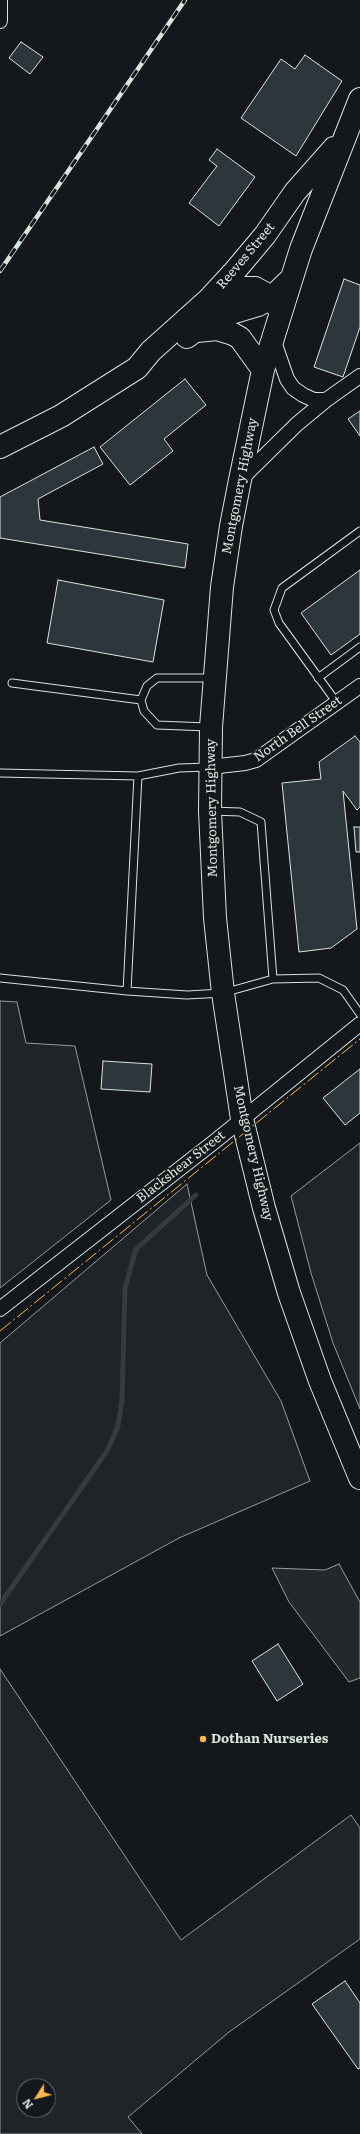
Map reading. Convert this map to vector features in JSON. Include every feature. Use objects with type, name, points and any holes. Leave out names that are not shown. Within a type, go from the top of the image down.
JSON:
[{"type":"main road","name":"Montgomery Highway","points":[[360,99],[319,200],[292,277],[275,308],[273,339],[264,370],[240,480],[231,526],[222,587],[214,678],[210,767],[210,811],[215,918],[223,993],[242,1118],[264,1208],[289,1293],[323,1388],[360,1478]]},
{"type":"main road","name":"Reeves Street","points":[[137,368],[151,350],[208,300],[265,235],[295,192],[345,135]]},
{"type":"main road","points":[[208,300],[228,291],[244,288],[255,288],[275,308]]},
{"type":"main road","name":"Reeves Street","points":[[0,447],[61,416],[137,368],[159,361],[208,320],[258,305],[275,308]]},
{"type":"main road","points":[[194,331],[217,329],[233,334],[240,338],[264,370]]},
{"type":"street","points":[[0,1],[0,21]]},
{"type":"street","points":[[273,339],[287,379],[293,388],[302,395],[314,400],[326,400]]},
{"type":"street","points":[[240,480],[297,424],[326,400],[360,376]]},
{"type":"street","name":"North Bell Street","points":[[210,767],[245,764],[256,760],[360,686]]},
{"type":"street","name":"Blackshear Street","points":[[0,1309],[360,1024]]},
{"type":"lane","points":[[337,703],[279,623],[274,610],[282,588],[286,584],[360,531]]},
{"type":"lane","points":[[318,678],[360,647]]},
{"type":"lane","points":[[212,727],[157,724],[144,711],[141,700],[146,686],[157,678],[214,678]]},
{"type":"lane","points":[[12,683],[141,700]]},
{"type":"lane","points":[[0,773],[138,776],[179,768],[210,767]]},
{"type":"lane","points":[[127,992],[138,776]]},
{"type":"lane","points":[[210,811],[240,812],[261,822],[273,979]]},
{"type":"lane","points":[[0,978],[127,992],[187,995],[223,993],[273,979],[319,978],[343,990],[360,1014]]},
{"type":"shaded area","points":[[0,1001],[17,1002],[26,1043],[75,1046],[111,1200],[0,1288]]},
{"type":"shaded area","points":[[360,1143],[360,1409],[333,1343],[311,1273],[291,1196]]},
{"type":"shaded area","points":[[187,1184],[207,1275],[281,1401],[310,1481],[179,1538],[0,1636],[0,1343]]},
{"type":"shaded area","points":[[339,1564],[360,1602],[360,1678],[349,1682],[289,1602],[272,1568],[325,1570]]},
{"type":"shaded area","points":[[0,1669],[181,1940],[351,1815],[360,1828],[360,1939],[229,2032],[128,2117],[142,2134],[0,2134]]},
{"type":"building","points":[[21,42],[43,57],[30,74],[9,58]]},
{"type":"building","points":[[305,55],[342,81],[296,156],[241,118],[281,59],[295,69]]},
{"type":"building","points":[[217,149],[255,177],[219,226],[189,203],[217,166],[209,160]]},
{"type":"building","points":[[344,279],[360,285],[360,327],[343,377],[314,367]]},
{"type":"building","points":[[185,379],[206,405],[164,439],[173,451],[130,485],[100,447]]},
{"type":"building","points":[[360,411],[360,436],[348,419]]},
{"type":"building","points":[[94,447],[103,464],[38,499],[40,520],[188,544],[185,568],[0,538],[0,497]]},
{"type":"building","points":[[360,570],[360,634],[331,655],[301,613]]},
{"type":"building","points":[[58,580],[164,600],[153,662],[47,643]]},
{"type":"building","points":[[355,736],[360,742],[360,807],[357,810],[343,791],[357,929],[331,948],[299,952],[282,783],[321,779],[319,762]]},
{"type":"building","points":[[354,827],[360,827],[360,852],[356,852]]},
{"type":"building","points":[[103,1061],[152,1064],[150,1092],[101,1089]]},
{"type":"building","points":[[360,1069],[360,1113],[345,1125],[323,1098]]},
{"type":"building","points":[[278,1644],[303,1684],[277,1701],[252,1661]]},
{"type":"building","points":[[345,1981],[360,2003],[360,2068],[358,2069],[312,2004]]},
{"type":"waterway","points":[[0,1604],[107,1451],[118,1426],[122,1400],[125,1288],[136,1249],[196,1195]]},
{"type":"railway","points":[[0,271],[185,0]]},
{"type":"power","points":[[0,1331],[360,1039]]},
{"type":"place","name":"Dothan Nurseries","points":[[203,1739]]}]
